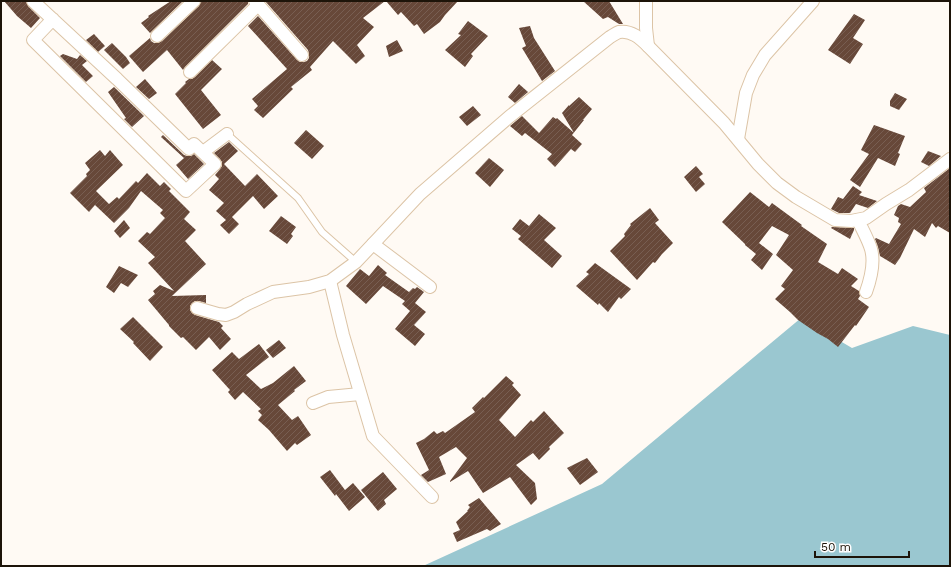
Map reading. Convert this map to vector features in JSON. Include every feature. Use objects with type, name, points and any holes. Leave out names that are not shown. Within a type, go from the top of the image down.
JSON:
[{"type":"street","points":[[34,1],[117,79],[189,149],[194,144],[215,164],[186,191],[33,40],[53,19]]},
{"type":"street","points":[[157,36],[194,1]]},
{"type":"street","points":[[646,1],[648,46]]},
{"type":"street","points":[[738,139],[746,92],[752,75],[765,55],[813,1]]},
{"type":"street","points":[[190,72],[256,3],[302,55]]},
{"type":"street","points":[[198,308],[226,315],[273,292],[309,287],[330,281],[356,262],[420,194],[509,117],[618,32],[628,32],[638,36],[724,123],[758,164],[777,183],[796,197],[836,220],[851,221],[866,218],[908,190],[950,159]]},
{"type":"street","points":[[203,152],[227,134]]},
{"type":"street","points":[[858,220],[872,254],[872,275],[866,292]]},
{"type":"street","points":[[373,244],[430,287]]},
{"type":"street","points":[[330,281],[343,335],[373,436],[432,497]]},
{"type":"street","points":[[313,403],[328,397],[360,394]]},
{"type":"lane","points":[[227,134],[298,198],[322,232],[356,262]]},
{"type":"water","points":[[801,318],[852,348],[913,326],[950,335],[950,566],[423,566],[602,484]]},
{"type":"building","points":[[4,1],[26,1],[28,6],[40,18],[31,28],[17,16]]},
{"type":"building","points":[[171,1],[183,1],[150,33],[141,23],[149,17],[148,16]]},
{"type":"building","points":[[201,1],[248,1],[248,4],[183,70],[167,50],[143,72],[129,56],[150,38],[154,43],[162,41],[199,6]]},
{"type":"building","points":[[265,1],[385,1],[363,18],[374,27],[357,45],[365,56],[356,64],[333,41],[310,67],[312,70],[291,87],[293,89],[263,118],[254,110],[258,106],[252,99],[287,69],[248,26],[258,16],[297,60],[304,62],[309,58],[308,50]]},
{"type":"building","points":[[386,1],[458,1],[440,22],[424,34],[417,24],[414,26],[401,12],[398,15]]},
{"type":"building","points":[[583,1],[609,1],[623,24],[619,24],[608,17],[603,19]]},
{"type":"building","points":[[854,14],[865,20],[853,38],[863,44],[850,64],[828,50]]},
{"type":"building","points":[[468,21],[488,36],[471,54],[473,56],[465,67],[445,50],[461,35],[458,34]]},
{"type":"building","points":[[530,26],[534,38],[555,71],[542,81],[522,48],[526,46],[519,28]]},
{"type":"building","points":[[94,34],[105,46],[98,52],[86,40]]},
{"type":"building","points":[[397,40],[403,51],[389,57],[386,46]]},
{"type":"building","points":[[112,43],[130,63],[123,69],[104,50]]},
{"type":"building","points":[[63,54],[77,59],[80,55],[87,61],[82,65],[93,76],[86,82],[60,56]]},
{"type":"building","points":[[212,60],[222,69],[201,90],[221,115],[203,129],[175,94],[186,83],[185,82],[195,77]]},
{"type":"building","points":[[145,79],[157,93],[149,99],[136,87]]},
{"type":"building","points":[[519,84],[528,92],[515,103],[508,97]]},
{"type":"building","points":[[114,87],[144,116],[132,127],[124,119],[126,118],[108,92]]},
{"type":"building","points":[[895,93],[907,99],[899,110],[890,106],[890,101]]},
{"type":"building","points":[[579,97],[592,109],[574,133],[562,113]]},
{"type":"building","points":[[473,106],[481,115],[467,126],[459,117]]},
{"type":"building","points":[[522,116],[539,133],[553,117],[556,119],[557,118],[574,133],[572,135],[582,144],[575,152],[571,149],[555,167],[547,159],[552,154],[525,133],[522,136],[510,126]]},
{"type":"building","points":[[874,125],[905,136],[898,153],[900,154],[895,166],[878,158],[860,187],[850,180],[869,154],[861,150]]},
{"type":"building","points":[[306,130],[324,146],[312,159],[294,143]]},
{"type":"building","points":[[163,135],[184,155],[191,156],[194,154],[204,164],[188,179],[176,165],[184,158],[161,137]]},
{"type":"building","points":[[229,142],[238,151],[224,164],[245,186],[257,174],[278,196],[264,209],[253,196],[232,217],[239,224],[229,234],[220,225],[226,220],[216,211],[224,203],[209,190],[219,179],[215,175],[222,166],[222,162],[214,153]]},
{"type":"building","points":[[100,150],[105,156],[110,150],[123,165],[96,191],[109,204],[117,197],[119,199],[136,181],[138,183],[147,173],[160,186],[164,182],[171,189],[169,191],[190,212],[184,219],[196,230],[185,241],[206,264],[172,296],[206,295],[206,303],[195,301],[190,306],[190,310],[195,315],[219,322],[223,326],[221,328],[231,339],[220,350],[209,337],[196,350],[169,326],[148,300],[155,294],[153,291],[160,285],[174,291],[148,263],[155,257],[138,241],[147,232],[150,234],[165,218],[160,213],[163,210],[141,191],[129,208],[114,223],[95,205],[89,212],[70,193],[87,176],[86,174],[90,170],[85,163]]},
{"type":"building","points":[[928,151],[941,156],[929,166],[921,162]]},
{"type":"building","points":[[489,158],[504,170],[490,187],[475,173]]},
{"type":"building","points":[[696,166],[703,174],[699,177],[705,184],[696,192],[684,177]]},
{"type":"building","points":[[950,168],[950,233],[938,226],[936,228],[932,223],[925,237],[914,229],[895,265],[880,256],[875,239],[876,238],[889,244],[901,224],[898,222],[899,218],[894,215],[898,206],[901,204],[910,207],[926,192],[924,188]]},
{"type":"building","points":[[853,186],[862,192],[859,195],[877,201],[868,208],[856,204],[850,213],[839,213],[831,209],[838,197],[843,199]]},
{"type":"building","points":[[750,192],[769,207],[772,203],[827,244],[818,262],[838,274],[842,268],[858,279],[851,286],[859,291],[860,296],[858,299],[869,307],[856,326],[855,325],[838,347],[798,320],[775,299],[785,289],[781,286],[793,270],[776,255],[789,235],[772,226],[759,243],[773,254],[762,270],[751,260],[756,254],[722,222]]},
{"type":"building","points":[[650,208],[659,220],[655,223],[673,243],[637,280],[610,251],[625,236],[624,234],[631,225],[630,224]]},
{"type":"building","points":[[539,214],[556,228],[544,240],[562,256],[552,268],[518,239],[521,236],[512,229],[520,219],[529,226]]},
{"type":"building","points":[[281,216],[296,227],[291,234],[293,236],[287,244],[269,231]]},
{"type":"building","points":[[124,220],[130,228],[120,238],[114,231]]},
{"type":"building","points":[[831,228],[854,228],[854,230],[850,239]]},
{"type":"building","points":[[595,263],[631,289],[621,299],[619,297],[608,312],[599,303],[598,305],[576,286],[589,274],[586,272]]},
{"type":"building","points":[[378,265],[387,273],[385,275],[409,292],[413,288],[415,289],[417,287],[424,292],[415,303],[426,312],[414,325],[425,334],[415,346],[395,329],[410,311],[402,304],[405,301],[383,286],[366,304],[346,286],[360,269],[369,276]]},
{"type":"building","points":[[119,266],[138,275],[128,287],[121,283],[114,293],[106,287]]},
{"type":"building","points":[[133,317],[163,347],[150,361],[133,343],[134,342],[120,329]]},
{"type":"building","points":[[279,340],[286,348],[273,358],[266,350]]},
{"type":"building","points":[[259,344],[269,357],[246,375],[261,389],[273,383],[294,366],[306,381],[278,405],[292,420],[298,416],[311,435],[297,445],[295,443],[287,451],[269,430],[258,420],[262,415],[258,411],[261,409],[243,392],[235,400],[228,392],[230,390],[212,370],[232,352],[239,359]]},
{"type":"building","points":[[506,376],[514,383],[512,385],[521,395],[499,420],[515,437],[531,420],[533,422],[544,411],[564,433],[549,447],[550,449],[539,460],[533,453],[516,465],[535,483],[537,499],[531,505],[510,477],[483,493],[468,471],[450,482],[467,458],[456,447],[439,457],[446,474],[428,482],[421,475],[429,470],[416,443],[434,431],[437,434],[443,431],[445,433],[475,412],[472,408]]},
{"type":"building","points":[[587,458],[598,472],[580,485],[567,468]]},
{"type":"building","points":[[330,470],[345,490],[353,483],[365,497],[349,511],[320,477]]},
{"type":"building","points":[[383,472],[397,489],[384,500],[386,504],[378,511],[361,490]]},
{"type":"building","points":[[479,498],[501,524],[490,531],[487,529],[457,542],[453,533],[460,530],[456,522],[468,511],[470,507],[468,505]]}]
